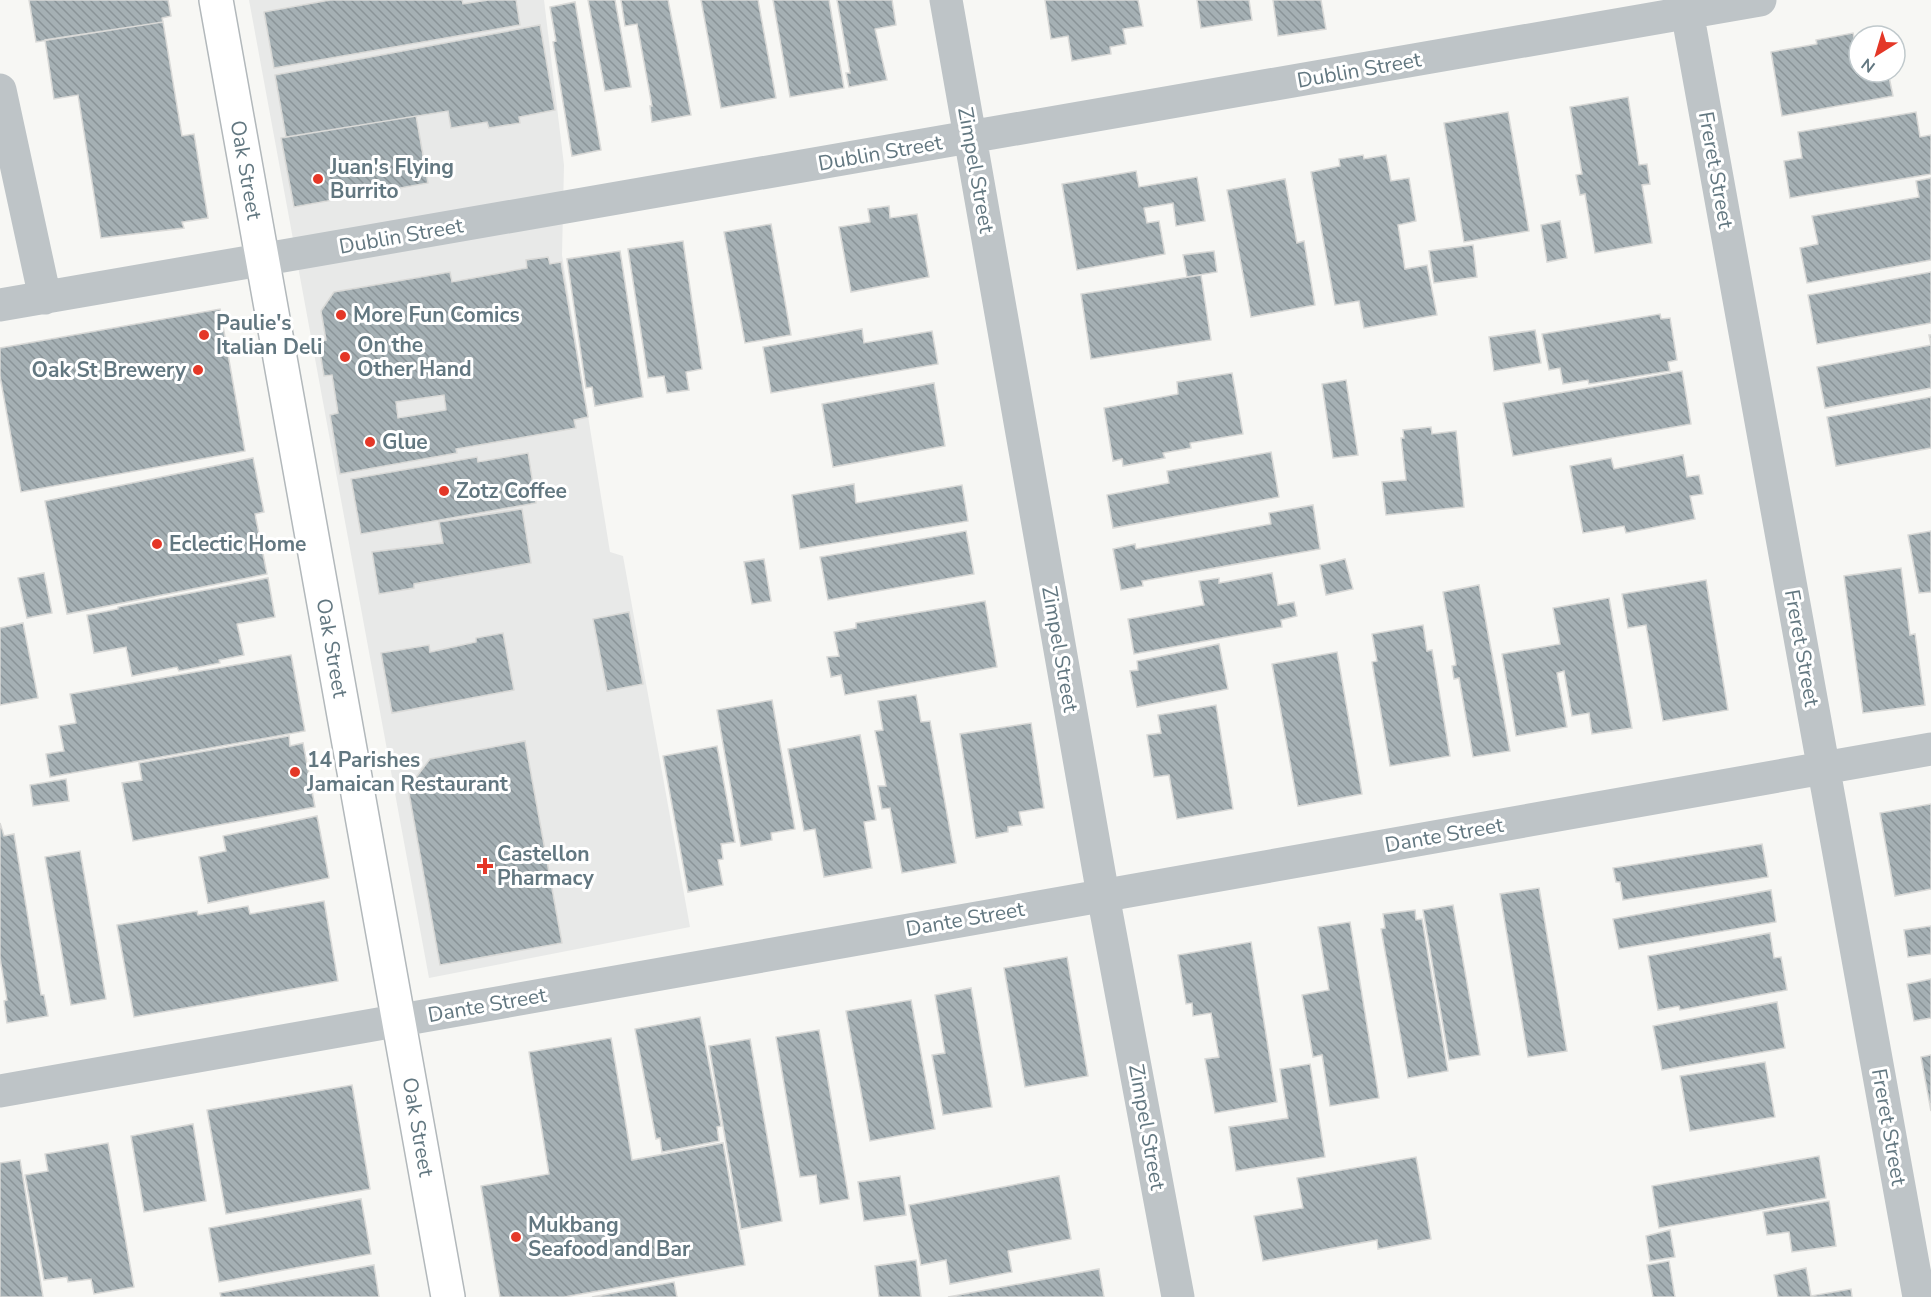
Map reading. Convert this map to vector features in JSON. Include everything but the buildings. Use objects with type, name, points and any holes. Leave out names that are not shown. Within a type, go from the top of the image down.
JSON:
[{"type":"main road","name":"Oak Street","points":[[216,0],[448,1297]]},
{"type":"street","name":"Zimpel Street","points":[[946,0],[1104,894],[1178,1297]]},
{"type":"street","name":"Dublin Street","points":[[0,305],[970,137],[1687,6],[1760,0]]},
{"type":"street","name":"Freret Street","points":[[1687,6],[1919,1297]]},
{"type":"street","points":[[0,90],[45,298]]},
{"type":"street","name":"Dante Street","points":[[0,1091],[1931,749]]},
{"type":"shaded area","points":[[249,0],[544,0],[564,165],[562,255],[610,552],[623,556],[690,927],[429,978]]},
{"type":"place","name":"Juan's Flying Burrito","points":[[318,179]]},
{"type":"place","name":"More Fun Comics","points":[[341,315]]},
{"type":"place","name":"Paulie's Italian Deli","points":[[204,335]]},
{"type":"place","name":"On the Other Hand","points":[[345,357]]},
{"type":"place","name":"Oak St Brewery","points":[[198,370]]},
{"type":"place","name":"Glue","points":[[370,442]]},
{"type":"place","name":"Zotz Coffee","points":[[444,491]]},
{"type":"place","name":"Eclectic Home","points":[[157,544]]},
{"type":"place","name":"14 Parishes Jamaican Restaurant","points":[[295,772]]},
{"type":"place","name":"Castellon Pharmacy","points":[[485,866]]},
{"type":"place","name":"Mukbang Seafood and Bar","points":[[516,1237]]}]
